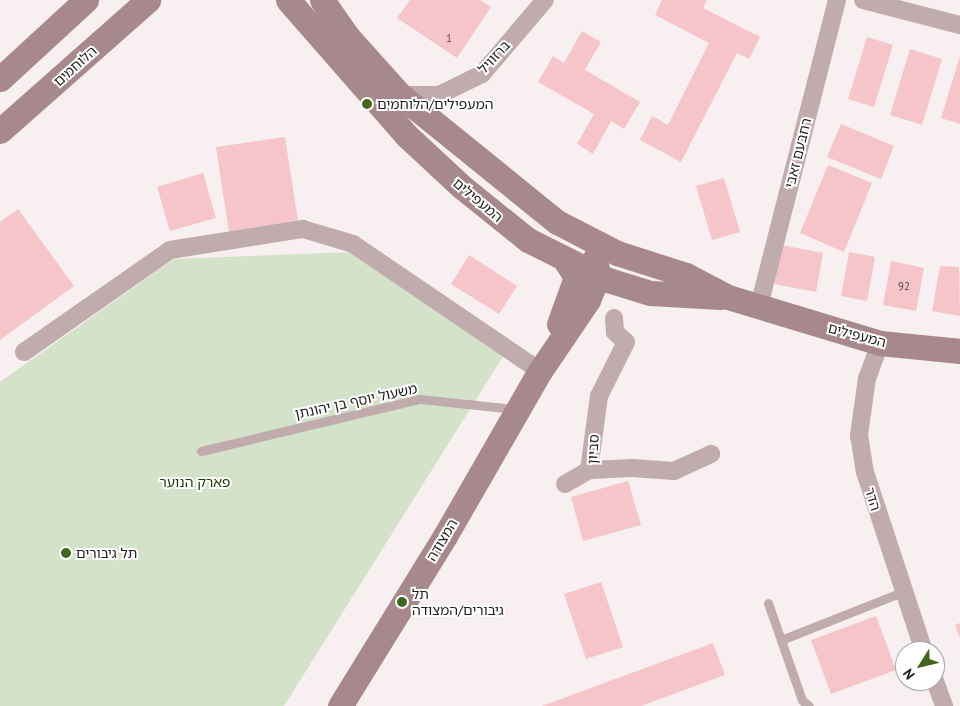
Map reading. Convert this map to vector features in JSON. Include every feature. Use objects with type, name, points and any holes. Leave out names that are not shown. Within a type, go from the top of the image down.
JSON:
[{"type":"street","points":[[0,79],[86,0]]},
{"type":"street","name":"הלוחמים","points":[[0,131],[148,0]]},
{"type":"street","name":"המעפילים","points":[[288,0],[406,135],[455,181],[528,240],[598,276],[650,293],[728,297]]},
{"type":"street","name":"המעפילים","points":[[322,0],[348,37],[400,95],[557,222],[635,261],[686,274],[728,297],[880,343],[960,351]]},
{"type":"street","name":"ברזוויל","points":[[400,95],[439,95],[482,74],[545,0]]},
{"type":"street","name":"רחבעם זאבי","points":[[759,306],[837,0]]},
{"type":"street","points":[[863,0],[960,26]]},
{"type":"street","points":[[24,352],[170,250],[302,229],[353,244],[540,370]]},
{"type":"street","points":[[583,236],[595,254],[598,276]]},
{"type":"street","name":"המצודה","points":[[540,370],[576,277],[565,260]]},
{"type":"street","name":"המצודה","points":[[340,706],[445,536],[540,370],[588,300],[598,276]]},
{"type":"street","name":"סביון","points":[[614,318],[615,332],[626,342],[599,396],[589,470],[632,468],[674,471],[711,454]]},
{"type":"street","name":"הדר","points":[[880,343],[867,378],[859,435],[865,472],[902,592],[920,641]]},
{"type":"street","points":[[565,484],[589,470]]},
{"type":"street","points":[[939,691],[944,706]]},
{"type":"lane","name":"משעול יוסף בן יהונתן","points":[[201,450],[420,399],[518,409]]},
{"type":"lane","points":[[781,640],[902,592]]},
{"type":"lane","points":[[768,602],[802,700],[809,706]]},
{"type":"green space","name":"פארק הנוער","points":[[352,252],[507,350],[284,706],[0,706],[0,382],[174,259]]},
{"type":"building","points":[[410,0],[480,0],[491,7],[457,58],[397,18]]},
{"type":"building","points":[[662,0],[707,0],[703,8],[760,37],[749,59],[737,53],[681,162],[640,140],[652,116],[668,125],[709,43],[655,15]]},
{"type":"building","points":[[582,31],[601,42],[585,70],[640,102],[624,129],[611,121],[593,154],[577,144],[594,114],[538,82],[553,56],[564,63]]},
{"type":"building","points":[[867,37],[893,45],[874,107],[848,99]]},
{"type":"building","points":[[910,49],[942,59],[922,125],[890,115]]},
{"type":"building","points":[[960,56],[960,124],[941,118]]},
{"type":"building","points":[[841,124],[894,146],[881,179],[827,157]]},
{"type":"building","points":[[285,137],[298,221],[229,232],[216,147]]},
{"type":"building","points":[[828,165],[872,183],[844,252],[800,233]]},
{"type":"building","points":[[203,173],[216,218],[170,231],[157,187]]},
{"type":"building","points":[[724,178],[740,232],[712,240],[696,186]]},
{"type":"building","points":[[18,209],[74,286],[0,340],[0,222]]},
{"type":"building","points":[[781,245],[823,253],[816,292],[774,284]]},
{"type":"building","points":[[849,252],[875,257],[867,301],[841,296]]},
{"type":"building","points":[[469,255],[517,286],[499,314],[451,284]]},
{"type":"building","points":[[891,261],[924,268],[916,311],[883,305]]},
{"type":"building","points":[[940,266],[959,267],[960,316],[932,311]]},
{"type":"building","points":[[628,481],[641,525],[583,541],[571,497]]},
{"type":"building","points":[[601,582],[623,647],[586,659],[564,594]]},
{"type":"building","points":[[876,616],[895,670],[831,694],[811,640]]},
{"type":"building","points":[[960,623],[960,638],[955,625]]},
{"type":"building","points":[[713,643],[725,675],[641,706],[542,706]]},
{"type":"place","name":"המעפילים/הלוחמים","points":[[367,104]]},
{"type":"place","name":"תל גיבורים","points":[[66,553]]},
{"type":"place","name":"תל גיבורים/המצודה","points":[[402,602]]}]
